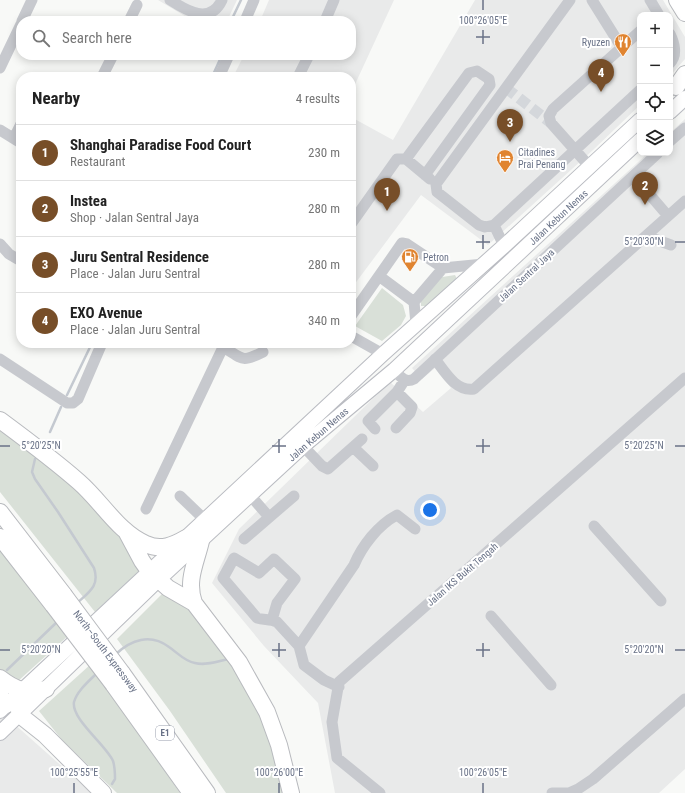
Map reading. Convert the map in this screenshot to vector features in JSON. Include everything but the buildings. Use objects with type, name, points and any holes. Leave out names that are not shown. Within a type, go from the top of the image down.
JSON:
[{"type":"highway","points":[[0,420],[80,483],[127,533],[142,561],[153,576],[194,603]]},
{"type":"highway","name":"North–South Expressway","points":[[0,512],[59,600],[208,793]]},
{"type":"highway","points":[[127,533],[147,545],[160,547],[194,539],[190,577],[191,595],[194,603],[239,662],[260,696],[274,732],[291,793]]},
{"type":"highway","name":"North–South Expressway","points":[[0,536],[59,600]]},
{"type":"highway","points":[[0,678],[20,693],[46,689]]},
{"type":"highway","name":"North–South Expressway","points":[[118,678],[191,793]]},
{"type":"highway","points":[[20,693],[16,718],[45,735],[103,793]]},
{"type":"main road","points":[[673,104],[680,86]]},
{"type":"main road","name":"Jalan Kebun Nenas","points":[[194,539],[205,520],[382,354],[504,246],[637,123]]},
{"type":"main road","name":"Jalan Kebun Nenas","points":[[2,703],[20,693],[194,539],[250,495],[303,446],[394,370],[637,143]]},
{"type":"main road","name":"Jalan Kebun Nenas","points":[[0,733],[46,689],[153,576]]},
{"type":"street","points":[[25,16],[32,0]]},
{"type":"street","points":[[170,0],[190,12],[208,14],[218,8],[222,0]]},
{"type":"street","points":[[247,16],[254,0]]},
{"type":"street","points":[[327,16],[334,0]]},
{"type":"street","points":[[570,0],[436,184],[437,192],[479,225],[486,227],[494,225],[637,93]]},
{"type":"street","points":[[592,0],[622,48]]},
{"type":"street","points":[[650,0],[657,12]]},
{"type":"street","points":[[132,16],[137,5]]},
{"type":"street","points":[[590,167],[551,123],[549,116],[553,109],[637,34]]},
{"type":"street","points":[[0,68],[16,35]]},
{"type":"street","points":[[673,40],[673,60]]},
{"type":"street","points":[[104,72],[110,60]]},
{"type":"street","points":[[221,72],[227,60]]},
{"type":"street","points":[[300,72],[306,60]]},
{"type":"street","points":[[406,159],[469,73],[477,71],[489,78],[490,85],[425,175]]},
{"type":"street","points":[[673,139],[685,128]]},
{"type":"street","points":[[0,130],[16,140]]},
{"type":"street","name":"Jalan Sentral Jaya","points":[[404,381],[410,382],[414,379],[655,156]]},
{"type":"street","points":[[356,217],[397,159],[406,159],[436,184]]},
{"type":"street","points":[[638,181],[668,216]]},
{"type":"street","points":[[435,360],[460,388],[466,390],[474,389],[685,201]]},
{"type":"street","points":[[494,225],[504,246]]},
{"type":"street","points":[[646,236],[671,245]]},
{"type":"street","points":[[356,309],[402,243],[407,244],[443,268],[484,264]]},
{"type":"street","points":[[0,244],[9,254],[16,258]]},
{"type":"street","points":[[416,324],[414,302],[443,268]]},
{"type":"street","points":[[379,276],[414,302]]},
{"type":"street","points":[[356,339],[382,354]]},
{"type":"street","points":[[0,359],[67,403],[78,399],[100,348]]},
{"type":"street","points":[[146,509],[223,348]]},
{"type":"street","points":[[228,348],[242,358],[249,359],[263,352]]},
{"type":"street","points":[[375,429],[368,421],[396,392],[404,381],[394,370]]},
{"type":"street","name":"Jalan IKS Bukit Tengah","points":[[380,793],[337,758],[332,722],[339,682],[685,378]]},
{"type":"street","points":[[396,392],[412,407],[410,413],[396,428]]},
{"type":"street","points":[[303,446],[322,466],[328,469],[362,439]]},
{"type":"street","points":[[353,447],[373,466]]},
{"type":"street","points":[[250,495],[269,517]]},
{"type":"street","points":[[180,496],[205,520]]},
{"type":"street","points":[[244,539],[294,496]]},
{"type":"street","points":[[299,646],[354,565],[360,550],[386,520],[397,515],[415,529]]},
{"type":"street","points":[[594,526],[661,601]]},
{"type":"street","points":[[272,620],[277,602],[295,579],[274,559],[259,573],[234,558],[223,578],[258,618],[272,620],[299,646],[304,665],[324,680],[339,687]]},
{"type":"street","points":[[491,616],[551,685]]},
{"type":"street","points":[[552,793],[569,793],[593,779],[685,699]]},
{"type":"shaded area","points":[[158,0],[237,0],[229,16],[185,16]]},
{"type":"shaded area","points":[[269,0],[394,0],[356,82],[356,72],[236,72],[242,60],[356,60],[356,16],[262,16]]},
{"type":"shaded area","points":[[475,0],[663,0],[670,12],[637,12],[637,108],[593,150],[488,245],[421,195],[356,282],[356,120],[393,140]]},
{"type":"shaded area","points":[[673,17],[685,37],[685,59],[673,73]]},
{"type":"shaded area","points":[[685,119],[685,769],[659,793],[335,793],[318,703],[264,646],[212,583],[239,529],[390,382],[423,412],[451,388],[435,368],[422,379],[412,368],[645,156],[673,156],[673,130]]},
{"type":"shaded area","points":[[455,275],[457,279],[427,306],[421,306],[421,298],[436,278]]},
{"type":"shaded area","points":[[382,288],[403,305],[406,316],[401,325],[382,341],[356,327]]},
{"type":"shaded area","points":[[0,429],[58,475],[105,517],[123,538],[135,557],[138,572],[95,612],[0,492]]},
{"type":"shaded area","points":[[0,546],[70,634],[17,682],[0,673]]},
{"type":"shaded area","points":[[163,593],[192,612],[214,634],[267,721],[287,793],[226,793],[170,711],[117,639]]},
{"type":"shaded area","points":[[91,664],[180,793],[117,793],[62,740],[39,711]]},
{"type":"shaded area","points":[[0,715],[12,722],[92,793],[0,793]]},
{"type":"waterway","points":[[233,16],[241,0]]},
{"type":"waterway","points":[[214,72],[220,60]]},
{"type":"waterway","points":[[67,395],[90,348]]},
{"type":"waterway","points":[[50,432],[61,407]]},
{"type":"waterway","points":[[35,459],[32,472],[35,479],[94,568],[96,580],[89,592],[76,604]]},
{"type":"waterway","points":[[7,670],[58,621]]},
{"type":"waterway","points":[[116,654],[134,642],[148,639],[162,643],[184,659],[199,664],[208,664],[229,659]]},
{"type":"waterway","points":[[97,673],[84,686],[74,702],[75,709],[83,724],[104,747],[113,761],[115,768],[115,779],[112,784]]},
{"type":"tunnel","points":[[506,88],[551,123]]},
{"type":"place","name":"Ryuzen","points":[[623,57]]},
{"type":"place","name":"EXO Avenue","points":[[601,92]]},
{"type":"place","name":"Juru Sentral Residence","points":[[510,142]]},
{"type":"place","name":"Citadines Prai Penang","points":[[505,173]]},
{"type":"place","name":"Instea","points":[[645,205]]},
{"type":"place","name":"Shanghai Paradise Food Court","points":[[387,211]]},
{"type":"place","name":"Petron","points":[[410,272]]}]
